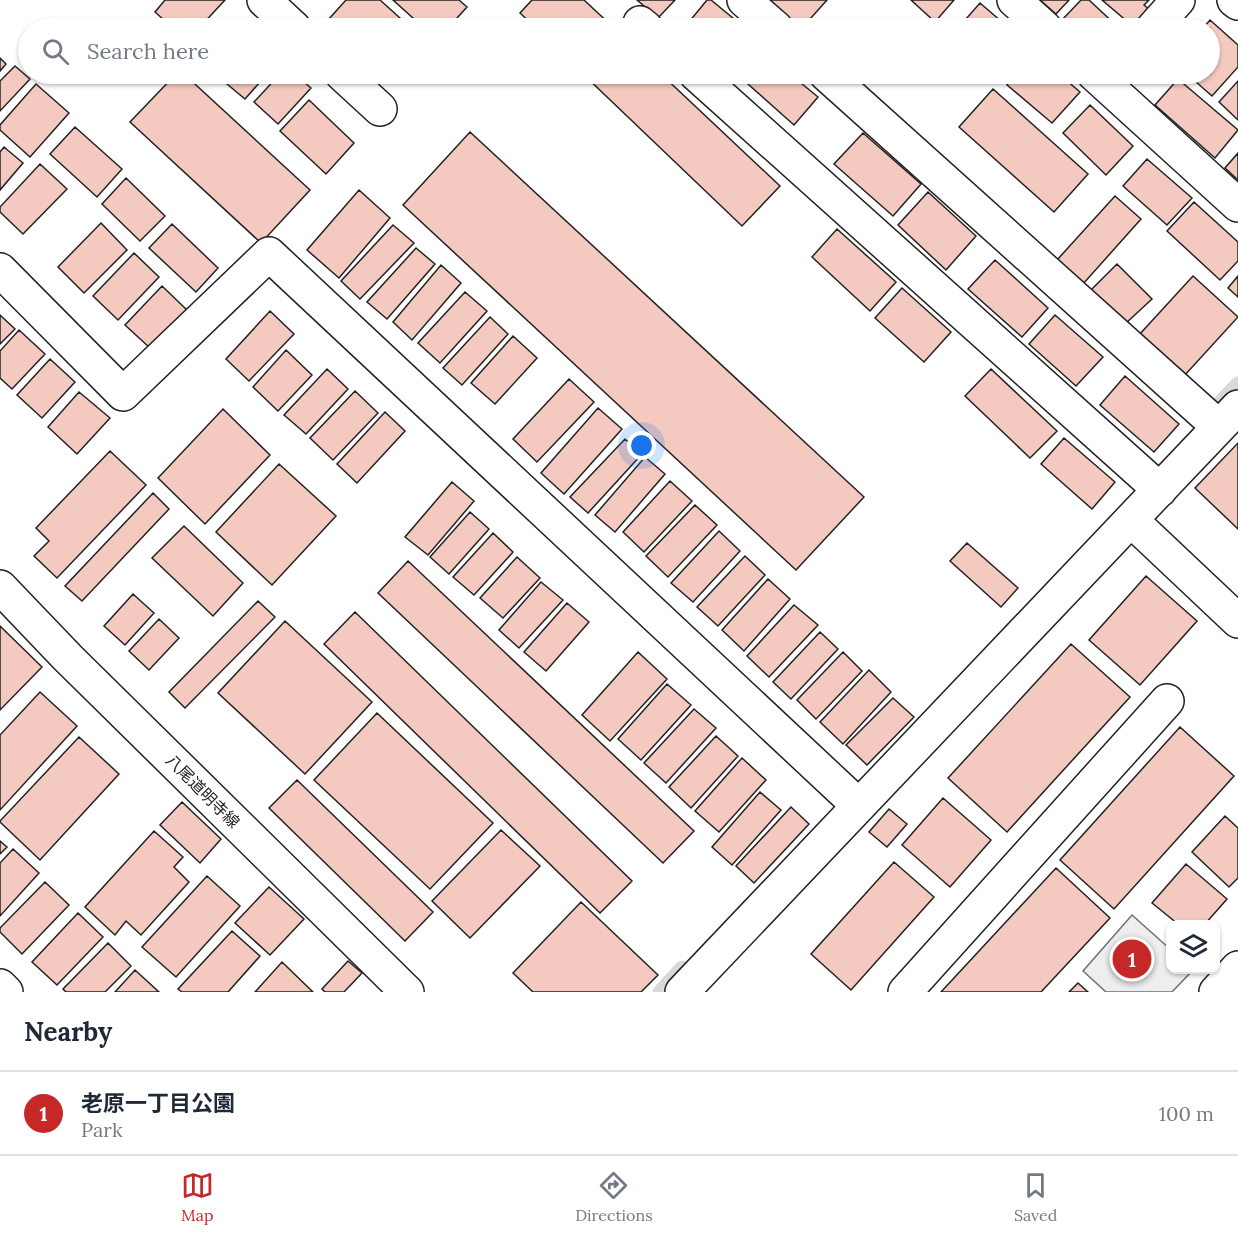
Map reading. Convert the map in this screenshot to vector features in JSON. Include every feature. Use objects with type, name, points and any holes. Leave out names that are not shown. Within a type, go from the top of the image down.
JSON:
[{"type":"street","points":[[264,0],[283,18]]},
{"type":"street","points":[[744,0],[765,18]]},
{"type":"street","points":[[1014,0],[1034,18]]},
{"type":"street","points":[[1162,18],[1178,0]]},
{"type":"street","points":[[1234,0],[1238,3]]},
{"type":"street","points":[[353,84],[380,109]]},
{"type":"street","points":[[707,84],[1160,490]]},
{"type":"street","points":[[682,992],[1229,417],[838,84]]},
{"type":"street","points":[[1111,84],[1238,205]]},
{"type":"street","points":[[0,270],[123,394],[269,254],[859,806]]},
{"type":"street","points":[[1131,520],[1238,621]]},
{"type":"street","name":"八尾道明寺線","points":[[0,587],[76,666],[407,992]]},
{"type":"street","points":[[905,992],[1167,701]]},
{"type":"street","points":[[1216,992],[1238,968]]},
{"type":"street","points":[[0,986],[6,992]]},
{"type":"shaded area","points":[[1132,915],[1166,945],[1166,974],[1189,974],[1172,992],[1106,992],[1083,971]]},
{"type":"building","points":[[165,0],[225,0],[208,18],[162,18],[155,12]]},
{"type":"building","points":[[346,0],[380,0],[400,18],[330,18]]},
{"type":"building","points":[[393,0],[459,0],[467,7],[457,18],[413,18]]},
{"type":"building","points":[[532,0],[584,0],[603,18],[525,18],[520,13]]},
{"type":"building","points":[[637,0],[675,0],[658,18]]},
{"type":"building","points":[[707,0],[711,0],[733,18],[692,18]]},
{"type":"building","points":[[763,0],[827,0],[811,18],[784,18]]},
{"type":"building","points":[[911,0],[954,0],[938,18],[931,18]]},
{"type":"building","points":[[1040,0],[1069,0],[1056,14]]},
{"type":"building","points":[[1081,0],[1089,0],[1108,18],[1064,18]]},
{"type":"building","points":[[1102,0],[1149,0],[1144,5],[1155,14],[1152,18],[1123,18]]},
{"type":"building","points":[[980,3],[997,18],[967,18]]},
{"type":"building","points":[[1220,29],[1238,45],[1238,67],[1212,96],[1198,84],[1220,84]]},
{"type":"building","points":[[0,58],[6,64],[0,71]]},
{"type":"building","points":[[15,66],[18,69],[18,84],[25,84],[0,111],[0,81]]},
{"type":"building","points":[[1238,81],[1238,120],[1219,102]]},
{"type":"building","points":[[36,84],[69,113],[30,157],[0,130],[0,125]]},
{"type":"building","points":[[166,84],[195,84],[310,190],[261,243],[130,122]]},
{"type":"building","points":[[227,84],[258,84],[245,99]]},
{"type":"building","points":[[271,84],[306,84],[311,88],[278,124],[254,102]]},
{"type":"building","points":[[593,84],[672,84],[780,186],[742,226]]},
{"type":"building","points":[[748,84],[802,84],[818,97],[794,125]]},
{"type":"building","points":[[1071,84],[1080,92],[1052,123],[1007,85]]},
{"type":"building","points":[[1174,84],[1184,84],[1238,130],[1215,158],[1155,105]]},
{"type":"building","points":[[993,89],[1088,174],[1054,212],[959,127]]},
{"type":"building","points":[[309,100],[354,143],[326,174],[280,131]]},
{"type":"building","points":[[1090,105],[1133,146],[1106,175],[1063,133]]},
{"type":"building","points":[[75,127],[122,169],[97,197],[50,154]]},
{"type":"building","points":[[470,132],[864,497],[796,570],[403,205]]},
{"type":"building","points":[[863,133],[921,184],[893,216],[834,164]]},
{"type":"building","points":[[4,147],[23,163],[0,190],[0,152]]},
{"type":"building","points":[[1238,153],[1238,180],[1225,168]]},
{"type":"building","points":[[1147,159],[1192,198],[1167,225],[1123,186]]},
{"type":"building","points":[[40,164],[67,189],[23,234],[0,212],[0,207]]},
{"type":"building","points":[[126,178],[165,216],[140,241],[102,204]]},
{"type":"building","points":[[359,190],[390,218],[339,278],[307,250]]},
{"type":"building","points":[[928,192],[976,236],[946,270],[898,225]]},
{"type":"building","points":[[1115,196],[1141,219],[1083,284],[1057,260]]},
{"type":"building","points":[[1194,202],[1238,242],[1238,261],[1220,280],[1167,231]]},
{"type":"building","points":[[101,223],[127,250],[84,293],[58,267]]},
{"type":"building","points":[[172,224],[218,268],[196,292],[149,248]]},
{"type":"building","points":[[393,225],[414,243],[360,299],[341,281]]},
{"type":"building","points":[[837,229],[896,282],[870,311],[812,257]]},
{"type":"building","points":[[416,248],[435,264],[387,319],[367,302]]},
{"type":"building","points":[[134,253],[159,277],[118,320],[93,296]]},
{"type":"building","points":[[995,260],[1048,308],[1022,337],[968,289]]},
{"type":"building","points":[[1117,264],[1152,299],[1125,324],[1091,290]]},
{"type":"building","points":[[441,265],[461,283],[412,340],[393,322]]},
{"type":"building","points":[[1193,276],[1238,317],[1184,376],[1139,335]]},
{"type":"building","points":[[1238,276],[1238,297],[1228,288]]},
{"type":"building","points":[[162,286],[187,310],[150,348],[125,325]]},
{"type":"building","points":[[902,288],[951,332],[924,362],[875,318]]},
{"type":"building","points":[[465,292],[487,311],[440,363],[418,343]]},
{"type":"building","points":[[270,311],[294,334],[249,381],[226,359]]},
{"type":"building","points":[[0,315],[15,329],[0,344]]},
{"type":"building","points":[[1055,315],[1103,357],[1076,386],[1029,344]]},
{"type":"building","points":[[490,317],[508,334],[462,385],[443,368]]},
{"type":"building","points":[[19,330],[45,354],[12,389],[0,378],[0,351]]},
{"type":"building","points":[[513,336],[537,358],[495,404],[471,383]]},
{"type":"building","points":[[286,350],[312,375],[278,411],[253,387]]},
{"type":"building","points":[[50,359],[75,382],[42,418],[17,395]]},
{"type":"building","points":[[327,369],[348,389],[306,434],[284,415]]},
{"type":"building","points":[[991,369],[1057,431],[1030,458],[965,396]]},
{"type":"building","points":[[1125,376],[1179,424],[1154,452],[1100,405]]},
{"type":"building","points":[[569,379],[594,402],[537,462],[513,439]]},
{"type":"building","points":[[355,391],[378,413],[333,460],[310,438]]},
{"type":"building","points":[[79,392],[110,418],[77,454],[48,427]]},
{"type":"building","points":[[598,408],[622,429],[564,494],[541,473]]},
{"type":"building","points":[[223,409],[270,455],[205,524],[158,478]]},
{"type":"building","points":[[385,412],[405,431],[357,483],[337,464]]},
{"type":"building","points":[[1064,438],[1115,482],[1092,509],[1041,464]]},
{"type":"building","points":[[625,439],[642,454],[588,513],[570,497]]},
{"type":"building","points":[[1238,443],[1238,529],[1195,488]]},
{"type":"building","points":[[110,451],[146,485],[57,578],[34,556],[49,541],[36,528]]},
{"type":"building","points":[[645,457],[665,474],[615,532],[595,515]]},
{"type":"building","points":[[279,464],[336,516],[272,585],[216,532]]},
{"type":"building","points":[[670,481],[692,501],[644,552],[623,532]]},
{"type":"building","points":[[452,482],[474,501],[428,555],[405,537]]},
{"type":"building","points":[[153,493],[169,509],[82,601],[65,586]]},
{"type":"building","points":[[695,505],[717,525],[668,577],[646,556]]},
{"type":"building","points":[[470,512],[489,529],[449,574],[430,557]]},
{"type":"building","points":[[184,526],[243,583],[213,616],[152,558]]},
{"type":"building","points":[[719,531],[740,551],[693,602],[671,583]]},
{"type":"building","points":[[493,533],[513,552],[474,595],[453,577]]},
{"type":"building","points":[[967,543],[1018,588],[1001,607],[950,561]]},
{"type":"building","points":[[745,556],[765,575],[718,626],[697,607]]},
{"type":"building","points":[[517,557],[540,578],[503,618],[480,598]]},
{"type":"building","points":[[408,561],[694,831],[663,863],[378,593]]},
{"type":"building","points":[[1146,576],[1197,621],[1140,685],[1089,640]]},
{"type":"building","points":[[768,579],[790,599],[744,651],[722,630]]},
{"type":"building","points":[[541,582],[563,600],[519,648],[499,630]]},
{"type":"building","points":[[133,594],[154,613],[125,645],[104,626]]},
{"type":"building","points":[[258,601],[275,617],[185,708],[169,692]]},
{"type":"building","points":[[567,603],[589,622],[546,671],[524,652]]},
{"type":"building","points":[[794,605],[818,625],[769,677],[747,656]]},
{"type":"building","points":[[355,612],[632,881],[600,913],[324,644]]},
{"type":"building","points":[[159,619],[179,638],[149,670],[129,651]]},
{"type":"building","points":[[285,621],[372,702],[305,774],[218,693]]},
{"type":"building","points":[[0,626],[42,667],[0,710]]},
{"type":"building","points":[[820,632],[838,649],[791,699],[773,682]]},
{"type":"building","points":[[1071,644],[1130,697],[1007,832],[948,778]]},
{"type":"building","points":[[638,652],[667,679],[610,741],[582,715]]},
{"type":"building","points":[[843,652],[862,671],[816,719],[797,700]]},
{"type":"building","points":[[869,670],[891,692],[843,744],[820,722]]},
{"type":"building","points":[[667,684],[691,705],[641,760],[618,739]]},
{"type":"building","points":[[40,692],[77,726],[0,810],[0,735]]},
{"type":"building","points":[[893,698],[914,717],[867,765],[846,745]]},
{"type":"building","points":[[694,709],[716,728],[666,783],[644,763]]},
{"type":"building","points":[[377,713],[493,823],[430,889],[314,780]]},
{"type":"building","points":[[1180,727],[1234,776],[1114,909],[1060,860]]},
{"type":"building","points":[[716,736],[738,756],[691,808],[669,787]]},
{"type":"building","points":[[79,737],[119,774],[40,860],[0,821]]},
{"type":"building","points":[[742,758],[766,780],[719,832],[695,811]]},
{"type":"building","points":[[297,780],[433,912],[405,941],[269,808]]},
{"type":"building","points":[[760,792],[781,810],[732,865],[712,847]]},
{"type":"building","points":[[943,798],[991,840],[950,887],[902,845]]},
{"type":"building","points":[[182,802],[221,839],[200,863],[160,825]]},
{"type":"building","points":[[791,807],[809,824],[754,883],[736,866]]},
{"type":"building","points":[[889,809],[907,824],[887,847],[869,832]]},
{"type":"building","points":[[1225,816],[1238,828],[1238,878],[1229,887],[1192,852]]},
{"type":"building","points":[[501,830],[540,866],[470,938],[432,901]]},
{"type":"building","points":[[154,831],[183,857],[174,867],[189,882],[141,935],[126,921],[115,935],[85,907]]},
{"type":"building","points":[[0,841],[7,847],[0,854]]},
{"type":"building","points":[[13,849],[39,873],[0,916],[0,863]]},
{"type":"building","points":[[894,862],[934,897],[851,990],[811,954]]},
{"type":"building","points":[[1186,864],[1227,899],[1209,920],[1173,920],[1152,903]]},
{"type":"building","points":[[1056,868],[1110,918],[1041,992],[941,992]]},
{"type":"building","points":[[207,876],[240,906],[176,977],[142,947]]},
{"type":"building","points":[[45,882],[69,905],[22,954],[0,932],[0,928]]},
{"type":"building","points":[[269,887],[304,919],[270,955],[235,923]]},
{"type":"building","points":[[581,902],[658,975],[641,992],[533,992],[513,973]]},
{"type":"building","points":[[78,913],[103,937],[57,985],[32,962]]},
{"type":"building","points":[[232,931],[260,956],[228,992],[182,992],[178,989]]},
{"type":"building","points":[[108,943],[131,966],[105,992],[66,992],[63,989]]},
{"type":"building","points":[[348,961],[362,973],[344,992],[325,992],[322,989]]},
{"type":"building","points":[[282,962],[313,992],[255,992]]},
{"type":"building","points":[[135,970],[159,992],[115,992]]},
{"type":"building","points":[[1078,983],[1088,992],[1069,992]]},
{"type":"waterway","points":[[1214,409],[1238,384]]},
{"type":"waterway","points":[[660,992],[682,968]]},
{"type":"place","name":"老原一丁目公園","points":[[1132,959]]}]
